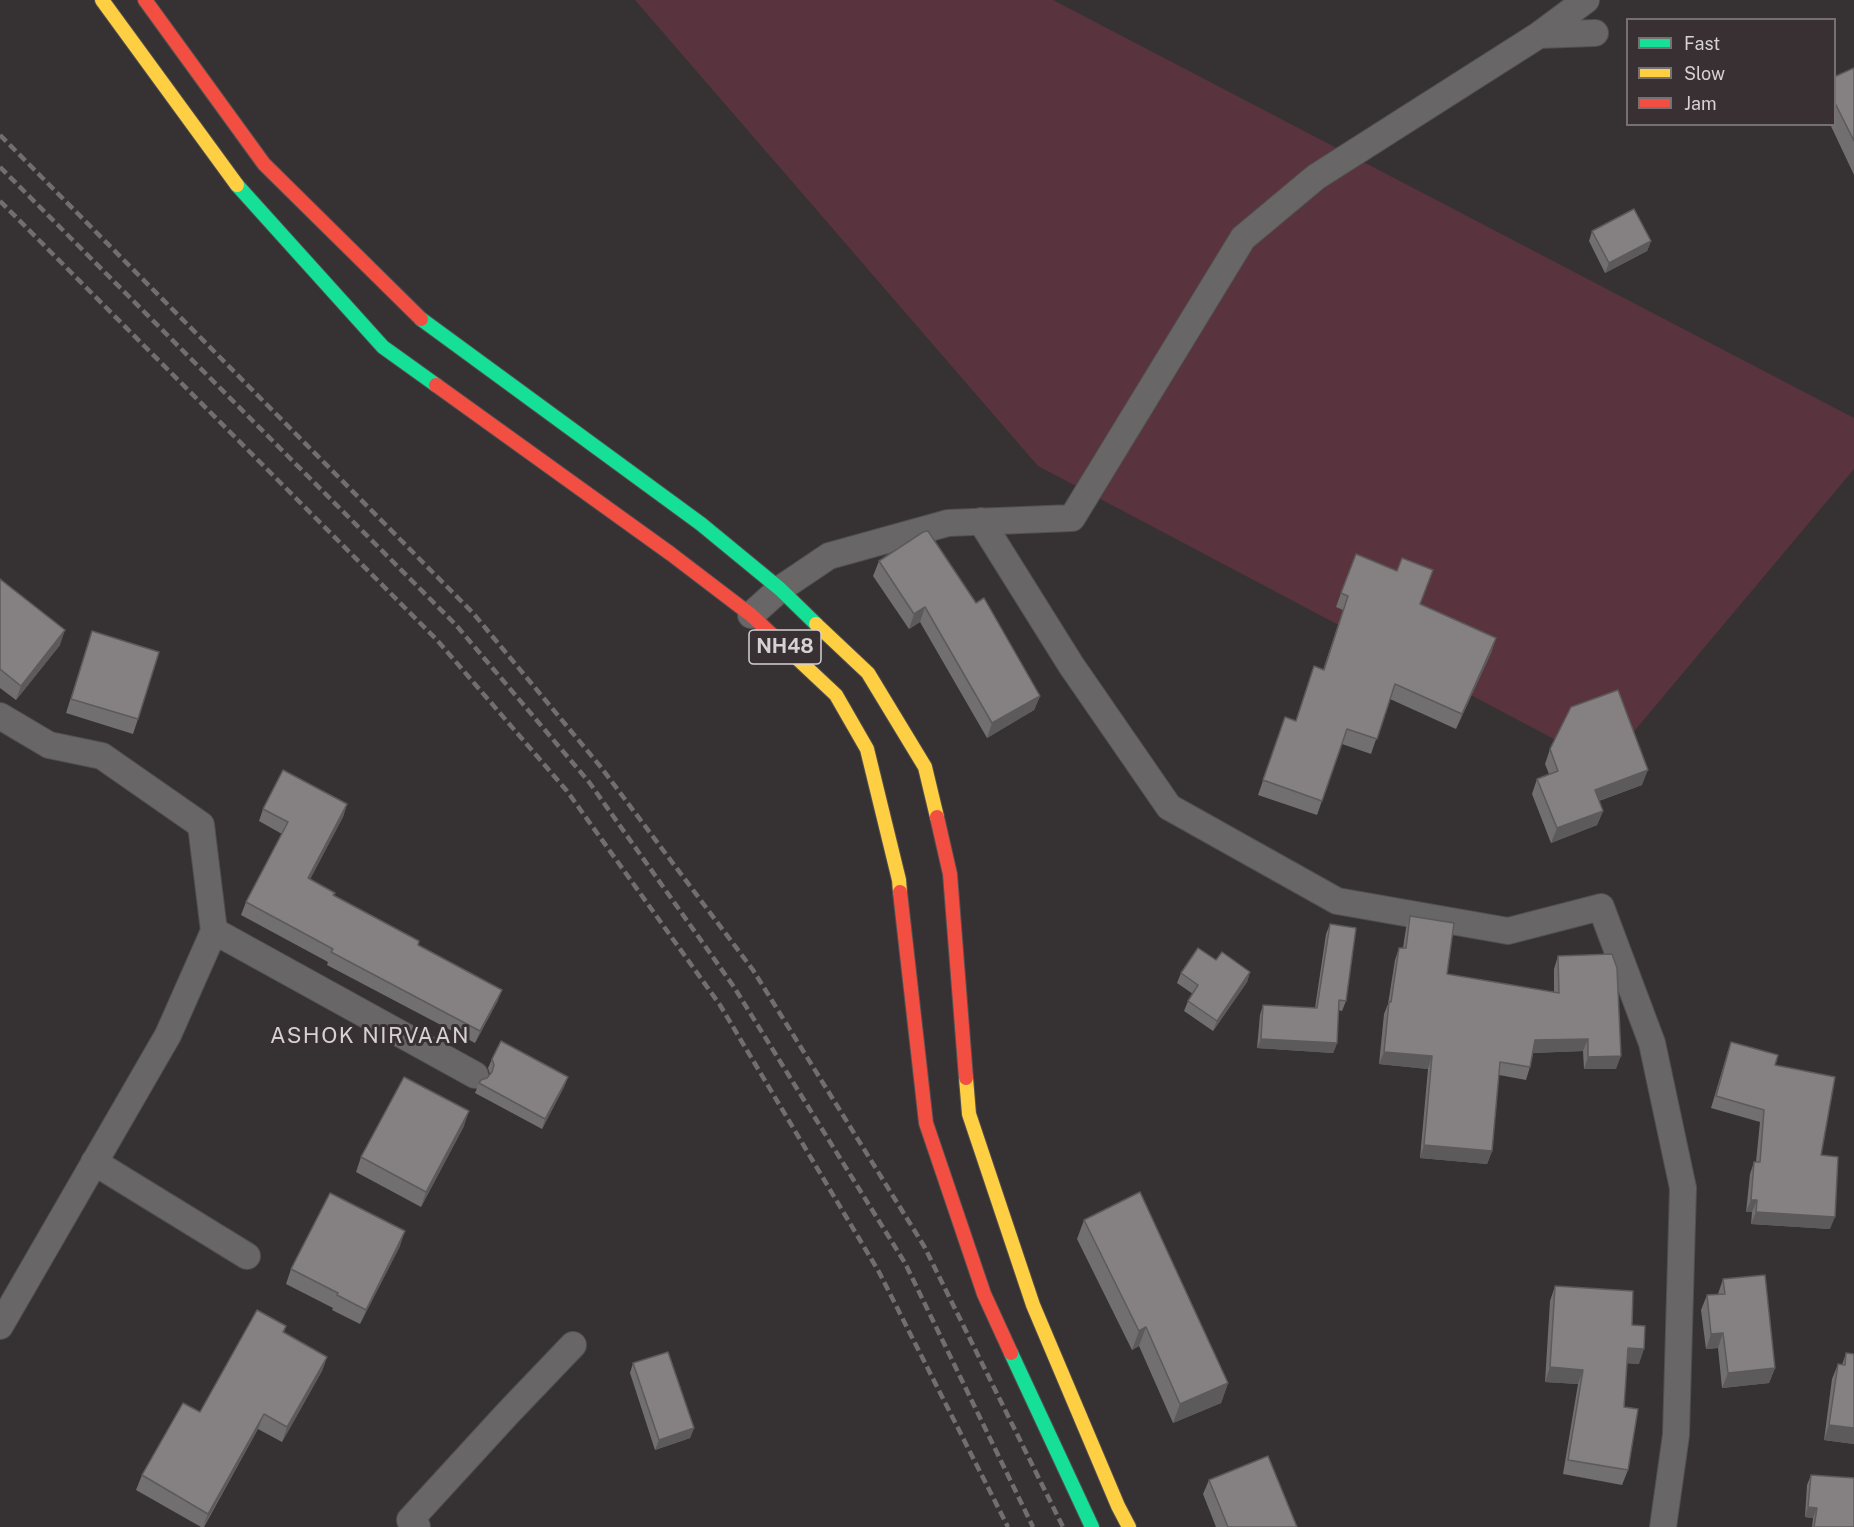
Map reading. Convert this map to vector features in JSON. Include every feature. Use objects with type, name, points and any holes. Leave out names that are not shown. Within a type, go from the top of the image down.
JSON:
[{"type":"highway","name":"NH48","points":[[102,0],[229,177],[383,347],[752,615],[836,695],[867,749],[899,880],[926,1123],[984,1294],[1092,1527]]},
{"type":"highway","name":"NH48","points":[[145,0],[264,164],[421,319],[701,524],[780,589],[868,673],[925,767],[951,874],[969,1114],[1033,1305],[1129,1527]]},
{"type":"street","points":[[752,615],[780,589],[829,556],[948,523],[1072,518],[1243,238],[1316,177],[1539,35],[1586,0]]},
{"type":"street","points":[[1539,35],[1594,33]]},
{"type":"street","points":[[981,521],[1071,665],[1169,807],[1336,901],[1508,931],[1600,907],[1652,1043],[1683,1188],[1676,1435],[1663,1527]]},
{"type":"street","points":[[0,716],[49,745],[102,756],[201,825],[214,931],[168,1035],[0,1326]]},
{"type":"street","points":[[214,931],[475,1075]]},
{"type":"street","points":[[94,1162],[247,1256]]},
{"type":"street","points":[[417,1527],[410,1520],[573,1345]]},
{"type":"shaded area","points":[[635,0],[1053,0],[1854,418],[1854,469],[1605,766],[1038,466]]},
{"type":"building","points":[[1854,68],[1854,141],[1836,105],[1836,76]]},
{"type":"building","points":[[1634,209],[1651,241],[1609,263],[1592,231]]},
{"type":"building","points":[[928,531],[976,603],[984,598],[1040,696],[992,723],[925,607],[914,614],[879,561]]},
{"type":"building","points":[[1356,554],[1397,571],[1402,558],[1433,570],[1420,604],[1496,638],[1462,714],[1395,684],[1377,739],[1347,729],[1322,801],[1263,780],[1285,717],[1296,721],[1314,666],[1324,670],[1348,596],[1341,593]]},
{"type":"building","points":[[0,579],[65,630],[21,686],[0,669]]},
{"type":"building","points":[[92,631],[159,652],[138,719],[71,699]]},
{"type":"building","points":[[1618,690],[1648,770],[1595,790],[1603,811],[1557,828],[1537,779],[1558,771],[1550,749],[1571,707]]},
{"type":"building","points":[[283,770],[347,804],[308,878],[335,893],[333,895],[419,941],[418,945],[502,990],[480,1031],[331,952],[333,949],[246,902],[288,822],[263,809]]},
{"type":"building","points":[[1410,916],[1454,923],[1447,974],[1559,993],[1558,956],[1612,954],[1617,968],[1621,1056],[1588,1057],[1588,1039],[1535,1040],[1530,1067],[1500,1062],[1492,1151],[1424,1145],[1432,1056],[1384,1052],[1389,1002],[1391,1002],[1399,948],[1406,948]]},
{"type":"building","points":[[1330,924],[1356,928],[1346,1001],[1339,1000],[1337,1043],[1261,1039],[1263,1005],[1317,1008]]},
{"type":"building","points":[[1198,948],[1216,960],[1222,952],[1250,972],[1217,1021],[1188,1001],[1198,985],[1181,973]]},
{"type":"building","points":[[501,1041],[568,1077],[545,1119],[479,1083],[492,1072],[494,1065],[492,1059]]},
{"type":"building","points":[[1731,1042],[1778,1055],[1775,1065],[1835,1077],[1821,1155],[1838,1157],[1835,1217],[1756,1212],[1757,1200],[1751,1200],[1754,1162],[1760,1162],[1764,1110],[1716,1096]]},
{"type":"building","points":[[404,1077],[469,1111],[426,1192],[361,1157]]},
{"type":"building","points":[[1140,1192],[1228,1383],[1180,1404],[1146,1327],[1139,1331],[1084,1220]]},
{"type":"building","points":[[330,1193],[405,1231],[366,1310],[291,1269]]},
{"type":"building","points":[[1765,1275],[1775,1368],[1728,1373],[1723,1333],[1711,1334],[1707,1295],[1725,1294],[1723,1279]]},
{"type":"building","points":[[1555,1286],[1633,1291],[1632,1325],[1645,1326],[1644,1349],[1628,1348],[1624,1407],[1638,1409],[1628,1470],[1568,1460],[1583,1370],[1550,1367]]},
{"type":"building","points":[[257,1310],[286,1326],[283,1332],[327,1357],[287,1427],[264,1414],[208,1514],[142,1475],[183,1403],[200,1412]]},
{"type":"building","points":[[668,1352],[694,1428],[659,1440],[633,1363]]},
{"type":"building","points":[[1846,1353],[1854,1354],[1854,1428],[1829,1425],[1838,1364],[1845,1365]]},
{"type":"building","points":[[1268,1456],[1297,1527],[1228,1527],[1209,1480]]},
{"type":"building","points":[[1811,1475],[1854,1478],[1854,1527],[1814,1527],[1817,1508],[1808,1507]]},
{"type":"railway","points":[[0,135],[473,613],[600,766],[753,970],[924,1246],[1063,1527]]},
{"type":"railway","points":[[0,167],[456,625],[589,782],[734,987],[905,1263],[1033,1527]]},
{"type":"railway","points":[[0,201],[437,640],[567,791],[720,1005],[879,1272],[1008,1527]]},
{"type":"traffic: fast","points":[[237,185],[383,347],[436,385]]},
{"type":"traffic: fast","points":[[421,319],[701,524],[780,589],[816,624]]},
{"type":"traffic: fast","points":[[1011,1353],[1092,1527]]},
{"type":"traffic: slow","points":[[102,0],[237,185]]},
{"type":"traffic: slow","points":[[816,624],[868,673],[925,767],[937,817]]},
{"type":"traffic: slow","points":[[786,648],[836,695],[867,749],[900,892]]},
{"type":"traffic: slow","points":[[966,1078],[969,1114],[1033,1305],[1129,1527]]},
{"type":"traffic: jam","points":[[145,0],[264,164],[421,319]]},
{"type":"traffic: jam","points":[[436,385],[671,554],[751,615],[786,648]]},
{"type":"traffic: jam","points":[[937,817],[950,874],[966,1078]]},
{"type":"traffic: jam","points":[[900,892],[926,1123],[984,1294],[1011,1353]]},
{"type":"district","name":"ASHOK NIRVAAN","points":[[370,1036]]}]
